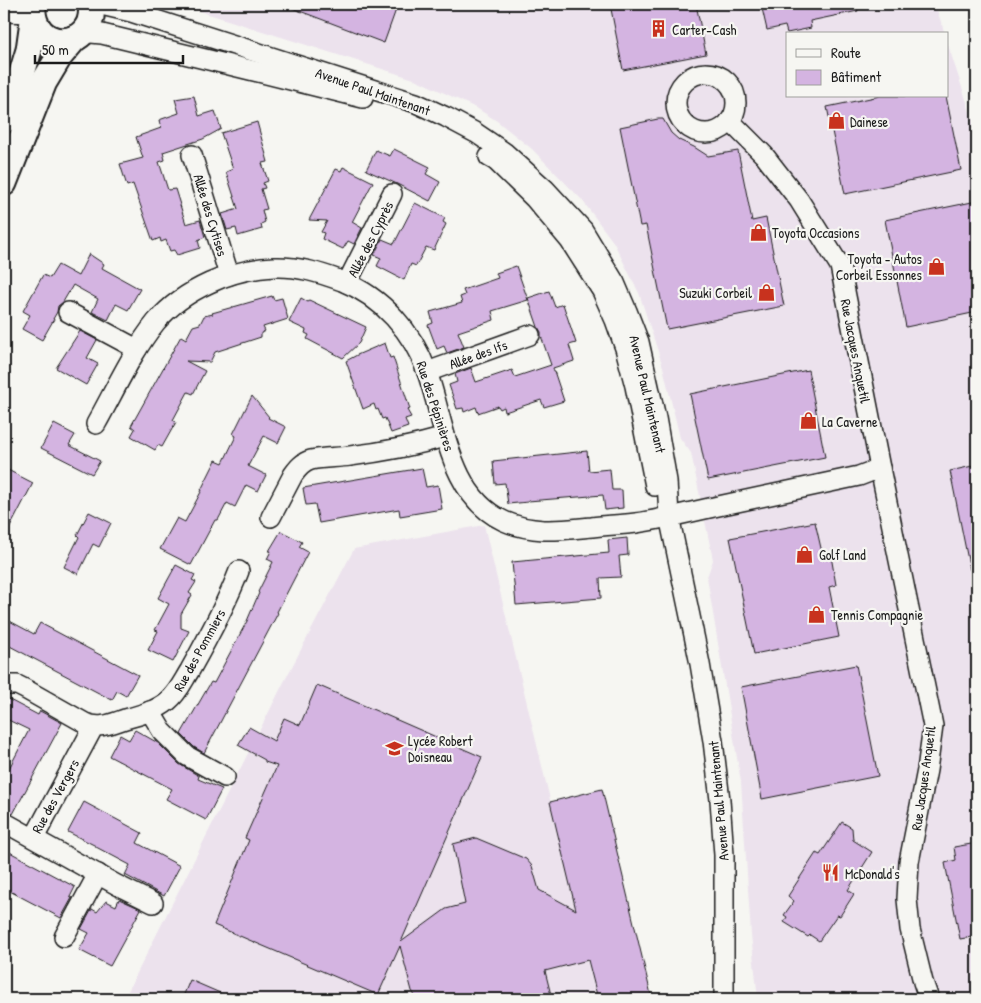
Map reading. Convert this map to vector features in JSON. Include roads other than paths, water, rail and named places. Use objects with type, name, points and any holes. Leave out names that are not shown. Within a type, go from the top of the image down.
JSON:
[{"type":"main road","points":[[4,183],[44,82],[59,57],[88,27],[91,19],[91,4]]},
{"type":"main road","points":[[33,12],[38,28],[50,39],[67,41],[79,36]]},
{"type":"main road","points":[[4,120],[29,50],[33,12]]},
{"type":"street","name":"Avenue Paul Maintenant","points":[[97,4],[131,12],[416,103],[476,133],[504,152],[545,188],[582,230],[614,283],[627,311],[638,342],[656,418],[667,481],[668,516],[700,664],[720,800],[724,855],[724,999]]},
{"type":"street","points":[[4,12],[33,12]]},
{"type":"street","name":"Avenue Paul Maintenant","points":[[79,36],[91,33],[102,34],[379,102],[439,126],[469,142],[496,161],[534,198],[570,241],[602,291],[616,320],[625,348],[635,386],[654,484],[668,516]]},
{"type":"street","name":"Rue Jacques Anquetil","points":[[730,121],[764,155],[798,200],[840,266],[933,726],[927,770],[909,862],[906,899],[910,929],[929,999]]},
{"type":"street","name":"Allée des Cytises","points":[[192,155],[229,275]]},
{"type":"street","name":"Allée des Cyprès","points":[[347,283],[392,194]]},
{"type":"street","name":"Rue des Pépinières","points":[[96,424],[137,350],[157,321],[176,304],[197,289],[229,275],[258,268],[280,266],[303,269],[347,283],[365,293],[381,304],[408,335],[427,372],[460,478],[473,497],[486,510],[502,520],[519,527],[542,530],[563,530],[638,522],[668,516]]},
{"type":"street","points":[[68,312],[137,350]]},
{"type":"street","name":"Allée des Ifs","points":[[427,372],[530,335]]},
{"type":"street","points":[[271,518],[293,475],[303,463],[310,460],[417,445],[446,437]]},
{"type":"street","points":[[668,516],[859,476],[880,468]]},
{"type":"street","name":"Rue des Pommiers","points":[[94,726],[107,725],[150,711],[166,703],[174,696],[198,655],[230,593],[239,570]]},
{"type":"street","points":[[5,683],[17,685],[94,726]]},
{"type":"street","points":[[150,711],[162,732],[187,756],[225,777]]},
{"type":"street","name":"Rue des Vergers","points":[[4,822],[34,838],[94,726]]},
{"type":"street","points":[[34,838],[153,903]]},
{"type":"street","points":[[64,937],[98,874]]},
{"type":"place","name":"Carter-Cash","points":[[658,29]]},
{"type":"place","name":"Dainese","points":[[836,121]]},
{"type":"place","name":"Toyota Occasions","points":[[758,232]]},
{"type":"place","name":"Toyota - Autos Corbeil Essonnes","points":[[936,266]]},
{"type":"place","name":"Suzuki Corbeil","points":[[766,292]]},
{"type":"place","name":"La Caverne","points":[[808,421]]},
{"type":"place","name":"Golf Land","points":[[805,554]]},
{"type":"place","name":"Tennis Compagnie","points":[[817,614]]},
{"type":"place","name":"Lycée Robert Doisneau","points":[[394,748]]},
{"type":"place","name":"McDonald's","points":[[831,873]]}]
